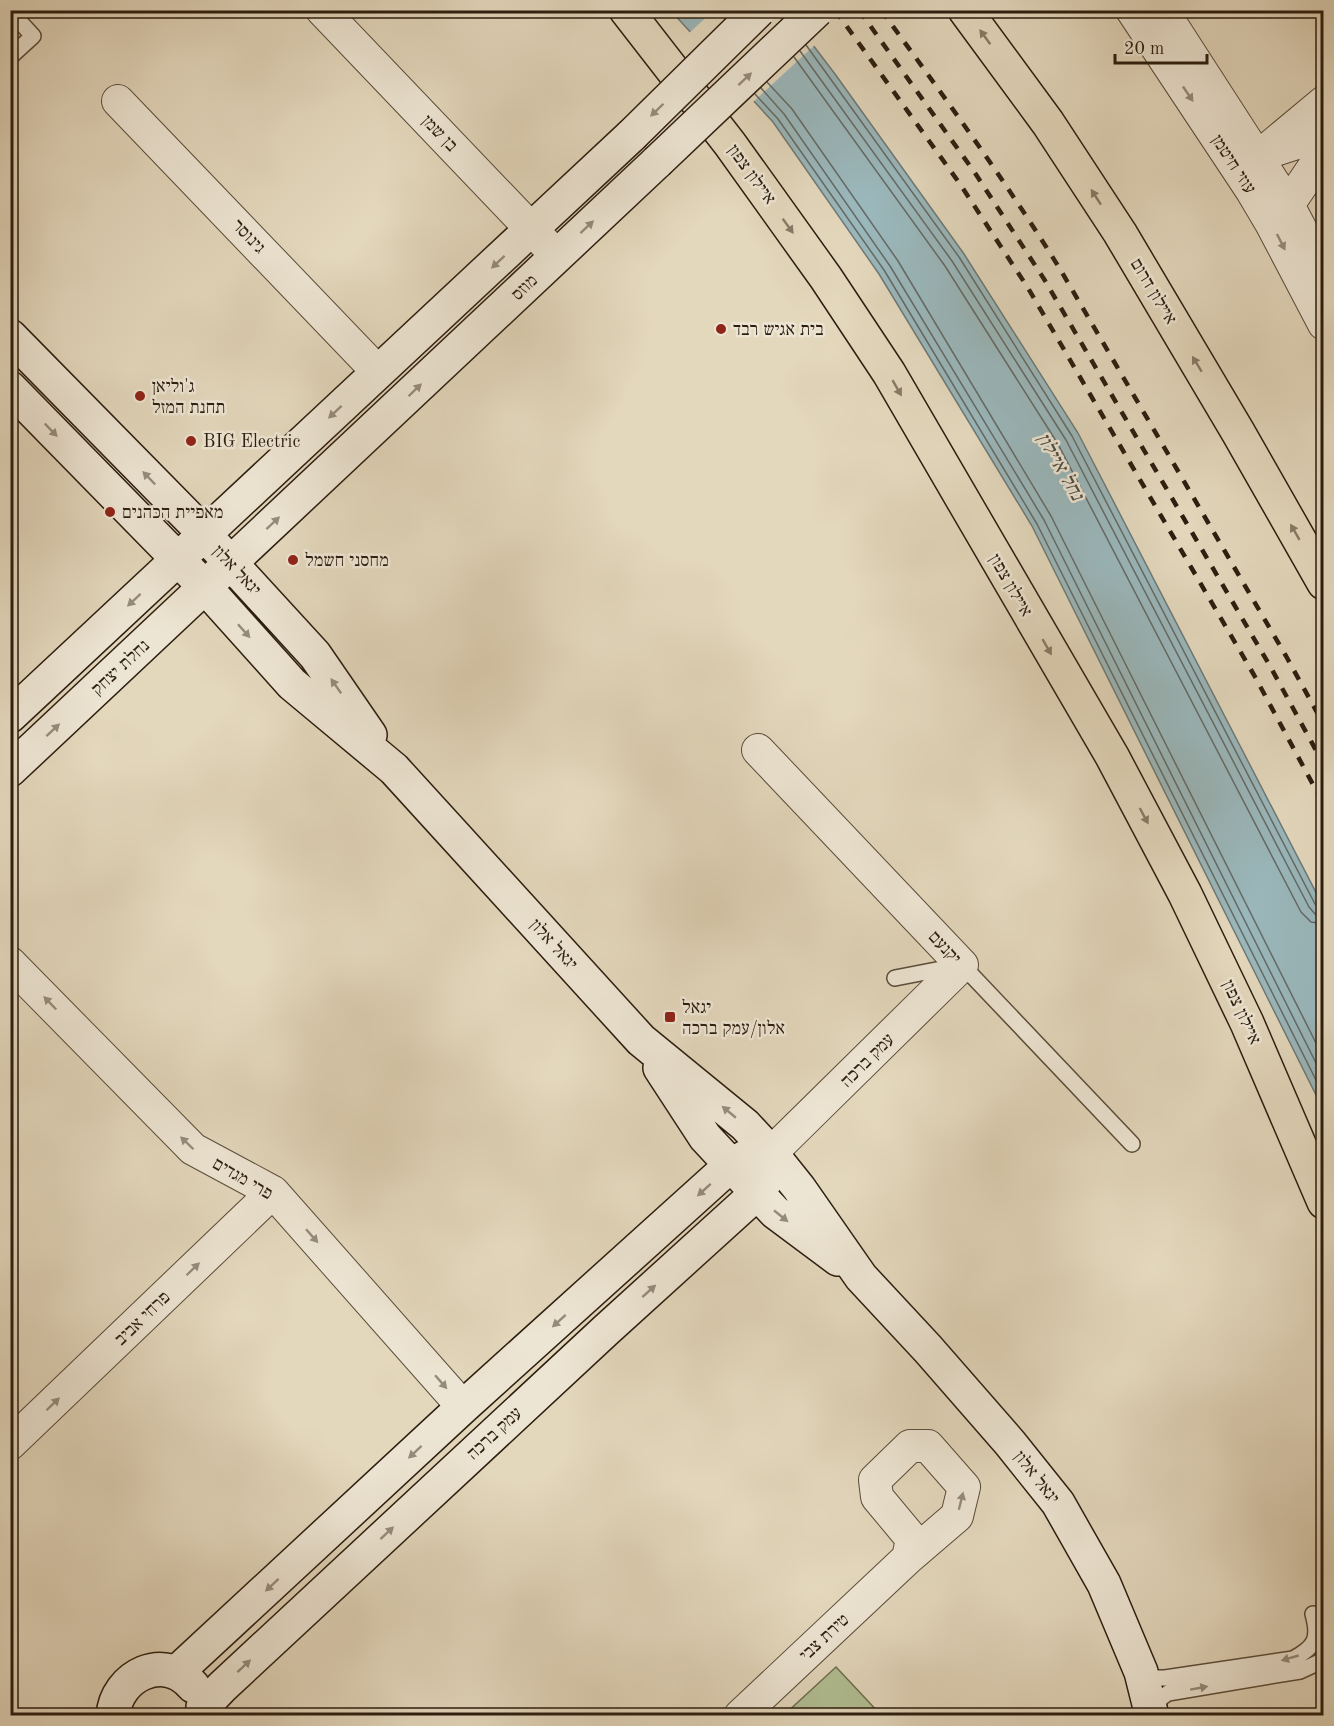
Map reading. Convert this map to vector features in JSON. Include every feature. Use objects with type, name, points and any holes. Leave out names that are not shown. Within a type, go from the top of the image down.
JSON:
[{"type":"highway","points":[[606,10],[664,59]]},
{"type":"highway","name":"איילון צפון","points":[[626,10],[730,144],[861,330],[895,384],[1112,756],[1185,894],[1285,1109],[1323,1202]]},
{"type":"highway","name":"איילון דרום","points":[[965,10],[1048,123],[1120,232],[1238,432],[1323,583]]},
{"type":"street","name":"בן שמן","points":[[322,10],[557,256]]},
{"type":"street","name":"מוזס","points":[[204,535],[532,230],[759,10]]},
{"type":"street","name":"מוזס","points":[[230,564],[817,10]]},
{"type":"street","name":"עוזי חיטמן","points":[[1132,10],[1252,191],[1323,324]]},
{"type":"street","name":"עוזי חיטמן","points":[[1162,10],[1288,205],[1323,273]]},
{"type":"street","name":"גינוסר","points":[[118,101],[378,372]]},
{"type":"street","points":[[1288,205],[1252,191],[1258,157],[1323,102]]},
{"type":"street","points":[[1258,157],[1323,134]]},
{"type":"street","points":[[1288,205],[1323,152]]},
{"type":"street","points":[[1288,205],[1323,176]]},
{"type":"street","name":"יגאל אלון","points":[[10,336],[204,535],[315,655],[394,769],[641,1040],[745,1125],[771,1153],[799,1188],[861,1277],[1010,1443],[1058,1503],[1104,1584],[1141,1672],[1152,1715]]},
{"type":"street","name":"יגאל אלון","points":[[10,388],[205,587],[292,684],[394,769]]},
{"type":"street","points":[[10,716],[204,535]]},
{"type":"street","name":"נחלת יצחק","points":[[10,770],[230,564]]},
{"type":"street","name":"יקנעם","points":[[758,750],[962,965]]},
{"type":"street","name":"פרי מגדים","points":[[10,963],[193,1149],[273,1192],[463,1407]]},
{"type":"street","name":"עמק ברכה","points":[[203,1711],[222,1687],[537,1393],[757,1193],[767,1179],[771,1153],[962,965]]},
{"type":"street","name":"יגאל אלון","points":[[641,1040],[705,1137],[775,1212],[861,1277]]},
{"type":"street","points":[[176,1673],[463,1407],[731,1165],[749,1155],[771,1153]]},
{"type":"street","name":"פרחי אביב","points":[[10,1444],[273,1192]]},
{"type":"street","name":"טירת צבי","points":[[740,1716],[908,1558]]},
{"type":"street","points":[[113,1716],[114,1704],[120,1690],[131,1678],[146,1672],[161,1670],[176,1673],[189,1682],[198,1693],[203,1711]]},
{"type":"lane","points":[[10,11],[33,36],[10,57]]},
{"type":"lane","points":[[895,978],[962,965]]},
{"type":"lane","name":"יקנעם","points":[[962,965],[1132,1144]]},
{"type":"lane","points":[[1141,1672],[1155,1678],[1165,1678],[1293,1659],[1310,1650],[1318,1631],[1313,1614]]},
{"type":"lane","points":[[1152,1715],[1161,1698],[1168,1693],[1300,1671],[1323,1660]]},
{"type":"green space","points":[[836,1667],[881,1715],[784,1715]]},
{"type":"water","name":"נחל איילון","points":[[671,11],[787,11],[964,254],[1078,433],[1323,906],[1323,1109],[1032,526],[879,274],[773,122]]},
{"type":"pier","points":[[791,10],[816,44],[752,103],[688,34],[713,11]]},
{"type":"railway","points":[[835,10],[960,184],[1028,288],[1254,675],[1324,805]]},
{"type":"railway","points":[[859,10],[975,173],[1044,279],[1270,666],[1324,765]]},
{"type":"railway","points":[[881,10],[996,170],[1060,269],[1324,725]]},
{"type":"place","name":"בית אגיש רבד","points":[[721,329]]},
{"type":"place","name":"ג'וליאן תחנת המזל","points":[[140,396]]},
{"type":"place","name":"BIG Electric","points":[[191,441]]},
{"type":"place","name":"מאפיית הכהנים","points":[[110,512]]},
{"type":"place","name":"מחסני חשמל","points":[[293,560]]},
{"type":"place","name":"יגאל אלון/עמק ברכה","points":[[670,1017]]}]
